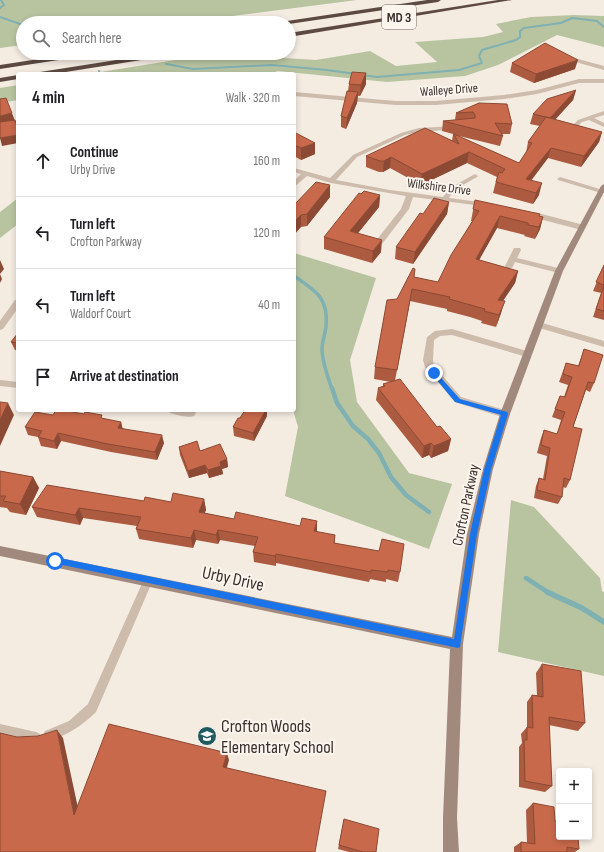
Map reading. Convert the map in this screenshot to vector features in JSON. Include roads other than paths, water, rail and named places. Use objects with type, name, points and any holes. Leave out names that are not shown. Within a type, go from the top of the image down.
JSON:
[{"type":"highway","name":"MD 3","points":[[296,22],[438,0]]},
{"type":"highway","name":"MD 3","points":[[296,34],[509,0]]},
{"type":"highway","points":[[0,67],[45,60]]},
{"type":"highway","points":[[53,72],[129,60]]},
{"type":"highway","points":[[0,80],[16,77]]},
{"type":"street","points":[[567,58],[602,74]]},
{"type":"street","name":"Walleye Drive","points":[[296,94],[374,102],[436,103],[504,97],[537,92],[602,74]]},
{"type":"street","points":[[571,130],[580,121],[604,113]]},
{"type":"street","points":[[589,118],[604,125]]},
{"type":"street","points":[[0,127],[16,124]]},
{"type":"street","points":[[331,181],[355,156],[403,134],[419,130],[463,127]]},
{"type":"street","name":"Wilkshire Drive","points":[[296,171],[331,181],[377,191],[446,199],[496,207]]},
{"type":"street","points":[[296,183],[305,174]]},
{"type":"street","points":[[446,199],[452,189],[475,176]]},
{"type":"street","points":[[560,179],[602,188]]},
{"type":"street","name":"Crofton Parkway","points":[[451,852],[450,818],[458,644],[473,534],[488,470],[504,414],[559,271],[602,188]]},
{"type":"street","points":[[379,242],[405,209],[410,195]]},
{"type":"street","points":[[524,213],[581,227]]},
{"type":"street","points":[[517,250],[511,262],[559,271]]},
{"type":"street","points":[[0,327],[16,305]]},
{"type":"street","points":[[539,325],[604,344]]},
{"type":"street","points":[[504,414],[458,400],[430,367],[428,360],[430,339],[438,333],[452,332],[527,354]]},
{"type":"street","points":[[0,383],[16,385]]},
{"type":"street","points":[[185,412],[191,413]]},
{"type":"street","name":"Urby Drive","points":[[0,551],[458,644]]},
{"type":"lane","points":[[0,730],[32,738],[52,735],[68,728],[82,719],[92,708],[148,580]]},
{"type":"waterway","points":[[0,8],[4,5],[1,0]]},
{"type":"waterway","points":[[0,17],[16,23]]},
{"type":"waterway","points":[[166,64],[193,69],[272,65],[327,70],[377,77],[459,70],[482,63],[479,56],[482,50],[516,40],[520,37],[520,31],[524,28],[561,23],[572,18],[597,21],[604,27]]},
{"type":"waterway","points":[[296,277],[315,291],[323,302],[326,327],[322,344],[322,353],[332,389]]},
{"type":"waterway","points":[[332,388],[337,403],[353,426],[368,439],[379,453],[391,477],[406,495],[429,512]]},
{"type":"waterway","points":[[526,578],[549,593]]},
{"type":"waterway","points":[[549,593],[582,608],[604,622]]},
{"type":"place","name":"Crofton Woods Elementary School","points":[[207,736]]}]
